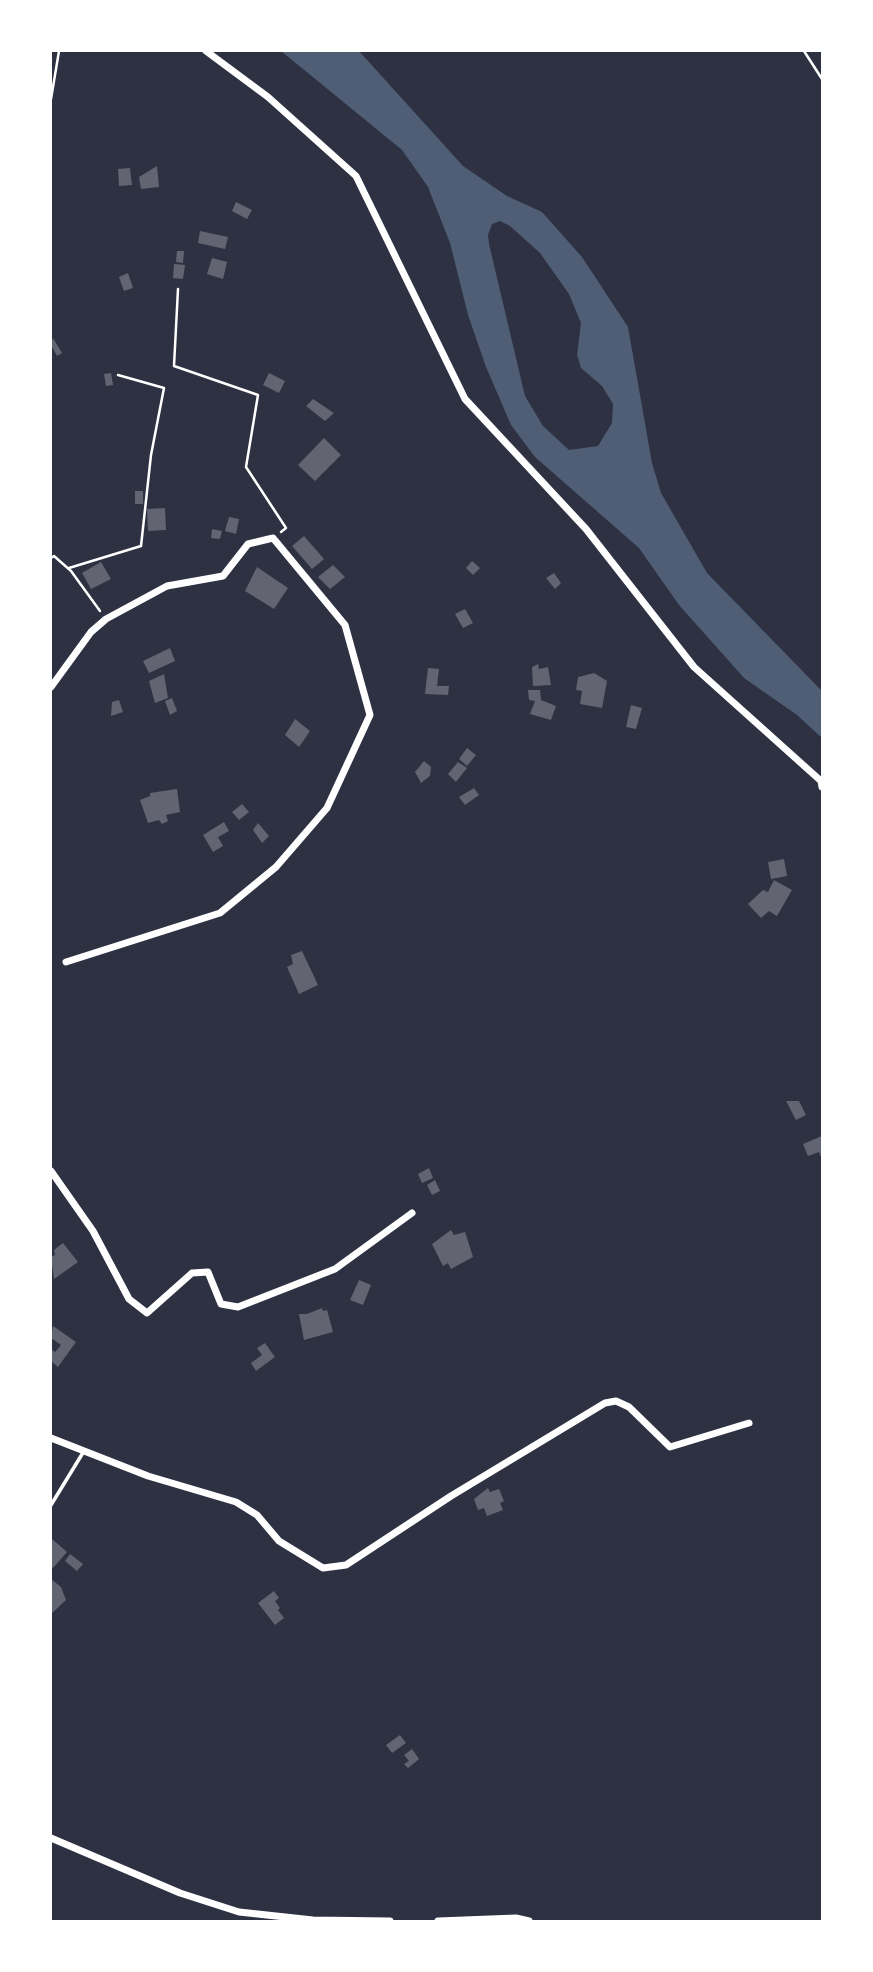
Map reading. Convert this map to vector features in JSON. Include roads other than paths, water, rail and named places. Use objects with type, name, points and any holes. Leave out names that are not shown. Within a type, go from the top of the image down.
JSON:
[{"type":"street","points":[[206,51],[268,97],[356,176],[465,399],[586,529],[694,667],[821,781],[822,787]]},
{"type":"street","points":[[51,687],[91,632],[106,619],[167,586],[223,576],[248,544],[273,538],[345,625],[370,715],[327,808],[276,867],[220,913],[66,962]]},
{"type":"street","points":[[51,1171],[93,1231],[128,1299],[147,1313],[192,1273],[208,1272],[220,1304],[238,1307],[335,1269],[412,1213]]},
{"type":"street","points":[[51,1438],[148,1476],[236,1502],[257,1515],[279,1541],[323,1568],[346,1565],[451,1496],[514,1461],[605,1403],[616,1401],[629,1407],[670,1447],[748,1423]]},
{"type":"street","points":[[51,1838],[84,1849],[180,1893],[239,1912],[273,1918],[390,1921]]},
{"type":"street","points":[[438,1921],[516,1918],[529,1921]]},
{"type":"lane","points":[[51,1505],[84,1451]]},
{"type":"water","points":[[281,51],[359,51],[463,166],[507,196],[542,212],[582,257],[628,327],[652,463],[661,493],[707,573],[822,691],[822,738],[797,715],[744,678],[679,605],[639,548],[535,457],[511,425],[486,367],[468,315],[450,243],[428,187],[402,150]],"holes":[[[500,221],[510,226],[540,253],[569,294],[581,323],[577,355],[581,368],[602,386],[613,404],[612,423],[598,446],[569,450],[543,426],[525,396],[488,235],[492,224]]]}]
